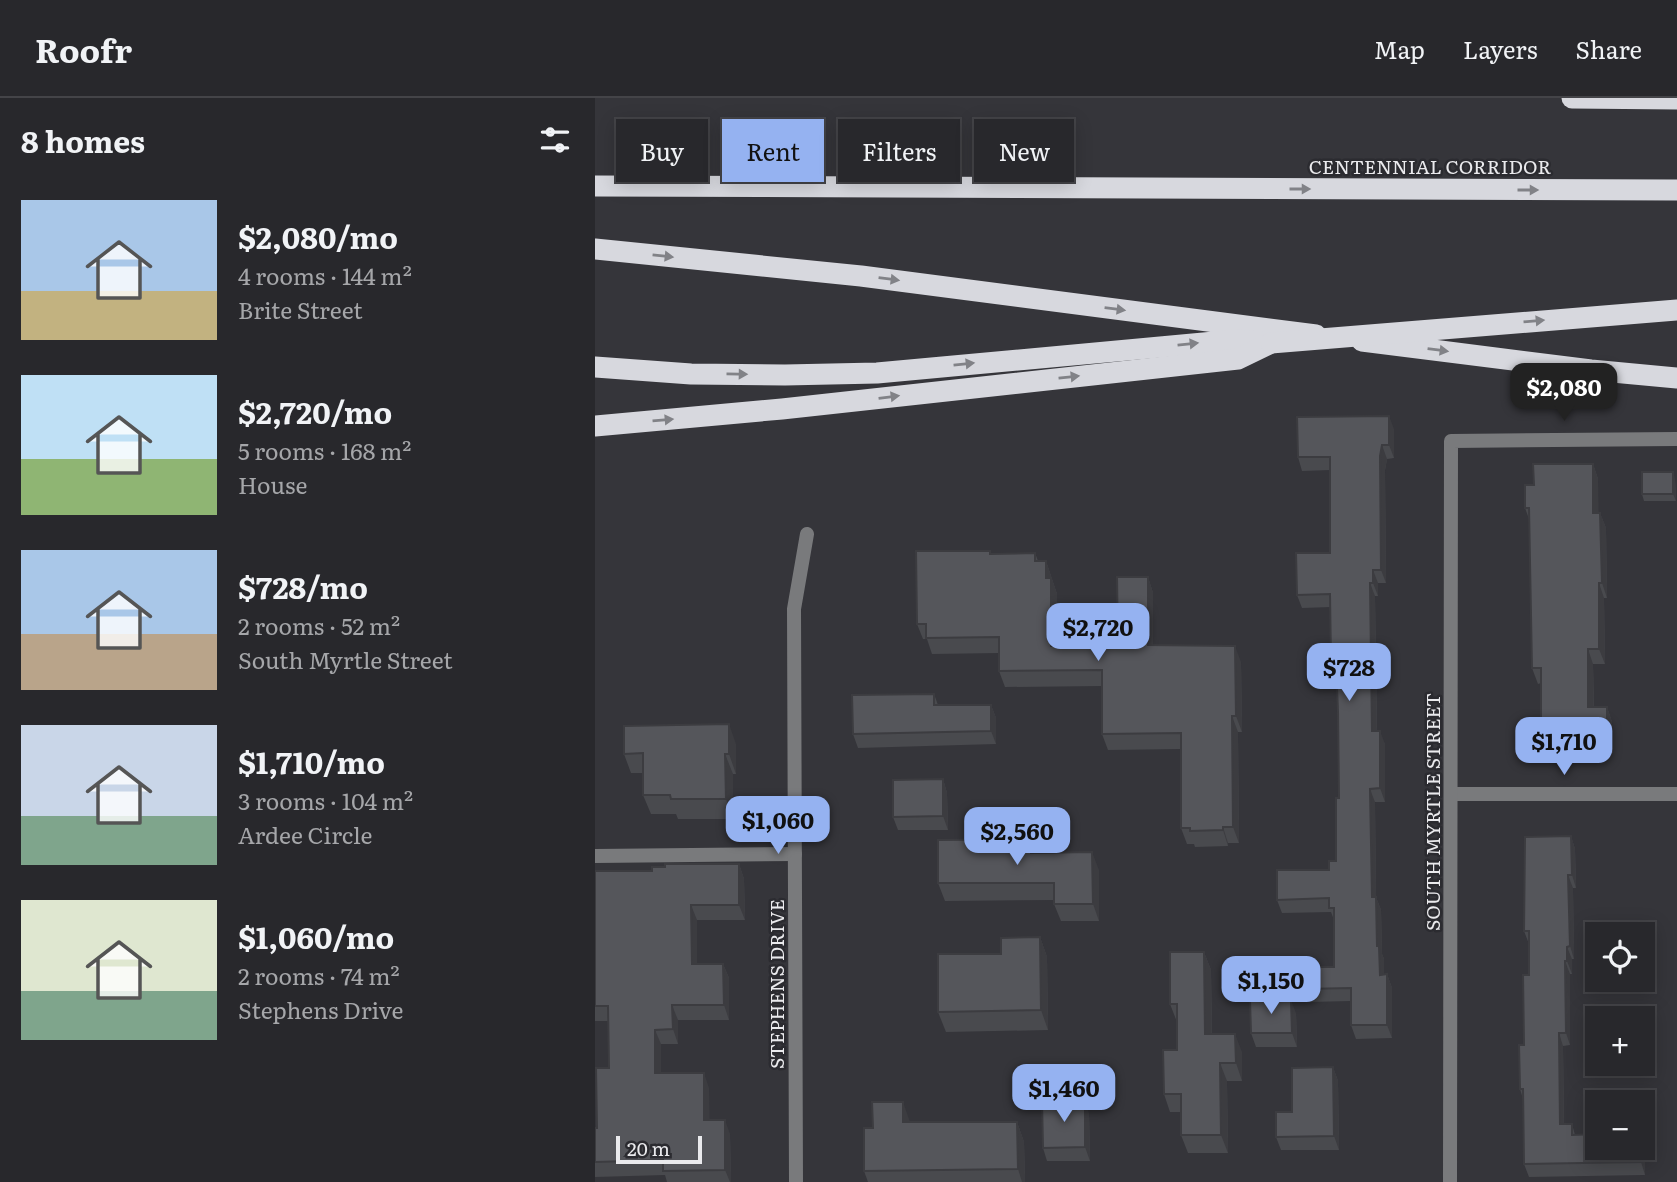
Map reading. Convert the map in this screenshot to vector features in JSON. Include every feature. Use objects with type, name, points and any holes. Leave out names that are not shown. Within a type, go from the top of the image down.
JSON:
[{"type":"highway","points":[[1572,98],[1677,99]]},
{"type":"highway","name":"CENTENNIAL CORRIDOR","points":[[595,186],[1677,190]]},
{"type":"highway","points":[[595,249],[861,276],[1591,370],[1677,378]]},
{"type":"highway","points":[[595,367],[691,374],[877,373],[1236,340],[1271,343],[1677,310]]},
{"type":"highway","points":[[595,426],[782,409],[1238,359],[1271,343]]},
{"type":"street","name":"SOUTH MYRTLE STREET","points":[[1450,1182],[1451,441],[1677,439]]},
{"type":"street","name":"STEPHENS DRIVE","points":[[796,1182],[794,609],[807,534]]},
{"type":"street","points":[[1452,794],[1677,794]]},
{"type":"street","points":[[595,856],[795,854]]},
{"type":"building","points":[[1389,416],[1389,445],[1382,445],[1380,456],[1381,570],[1373,570],[1373,583],[1370,583],[1372,731],[1380,731],[1380,788],[1370,789],[1372,897],[1376,897],[1380,975],[1387,974],[1387,1025],[1351,1025],[1351,988],[1304,989],[1304,967],[1334,967],[1334,908],[1329,908],[1329,898],[1277,900],[1277,870],[1329,870],[1329,861],[1336,861],[1336,798],[1339,798],[1336,661],[1331,661],[1330,594],[1297,595],[1296,553],[1330,553],[1330,457],[1298,457],[1297,417]]},
{"type":"building","points":[[1533,464],[1593,464],[1593,513],[1600,513],[1602,583],[1599,583],[1599,649],[1588,649],[1588,707],[1607,707],[1607,738],[1541,738],[1541,668],[1532,668],[1529,508],[1525,508],[1525,485],[1534,485]]},
{"type":"building","points":[[1642,472],[1673,472],[1673,494],[1642,494]]},
{"type":"building","points":[[916,551],[1035,553],[1035,561],[1046,561],[1046,578],[1051,578],[1051,646],[1118,645],[1117,577],[1148,577],[1148,645],[1235,646],[1236,716],[1232,716],[1233,827],[1190,831],[1190,828],[1181,828],[1181,733],[1102,734],[1102,670],[999,671],[999,637],[926,638],[926,624],[917,624]]},
{"type":"building","points":[[934,694],[934,705],[991,705],[991,731],[853,734],[852,695]]},
{"type":"building","points":[[729,724],[729,754],[725,754],[726,799],[671,799],[670,795],[643,795],[643,753],[624,754],[624,726]]},
{"type":"building","points":[[943,779],[943,816],[893,817],[893,780]]},
{"type":"building","points":[[1571,836],[1572,875],[1568,875],[1570,946],[1567,947],[1565,961],[1566,1033],[1559,1033],[1560,1124],[1572,1124],[1572,1135],[1585,1134],[1585,1160],[1641,1162],[1524,1164],[1523,1089],[1520,1089],[1519,1045],[1524,1045],[1523,975],[1529,975],[1529,931],[1524,931],[1525,837]]},
{"type":"building","points":[[1030,839],[1031,853],[1092,852],[1093,904],[1054,904],[1054,883],[938,883],[938,840]]},
{"type":"building","points":[[665,864],[739,864],[739,905],[691,905],[692,964],[723,964],[724,1005],[672,1005],[673,1029],[655,1030],[655,1073],[704,1073],[704,1120],[725,1120],[725,1170],[663,1171],[663,1160],[595,1162],[596,1068],[609,1068],[608,1006],[595,1006],[595,871],[652,871],[652,867],[665,867]]},
{"type":"building","points":[[1040,937],[1041,1010],[938,1012],[938,954],[1001,954],[1001,938]]},
{"type":"building","points":[[1170,952],[1204,952],[1205,1034],[1235,1034],[1236,1063],[1220,1063],[1221,1135],[1181,1135],[1181,1094],[1164,1094],[1163,1050],[1177,1050],[1177,1004],[1170,1004]]},
{"type":"building","points":[[1250,1000],[1291,1000],[1292,1033],[1251,1033]]},
{"type":"building","points":[[1333,1067],[1334,1136],[1276,1137],[1276,1112],[1292,1112],[1292,1068]]},
{"type":"building","points":[[1085,1100],[1085,1147],[1043,1148],[1042,1101]]},
{"type":"building","points":[[872,1102],[903,1102],[903,1122],[1017,1122],[1018,1169],[864,1171],[864,1128],[873,1128]]}]
